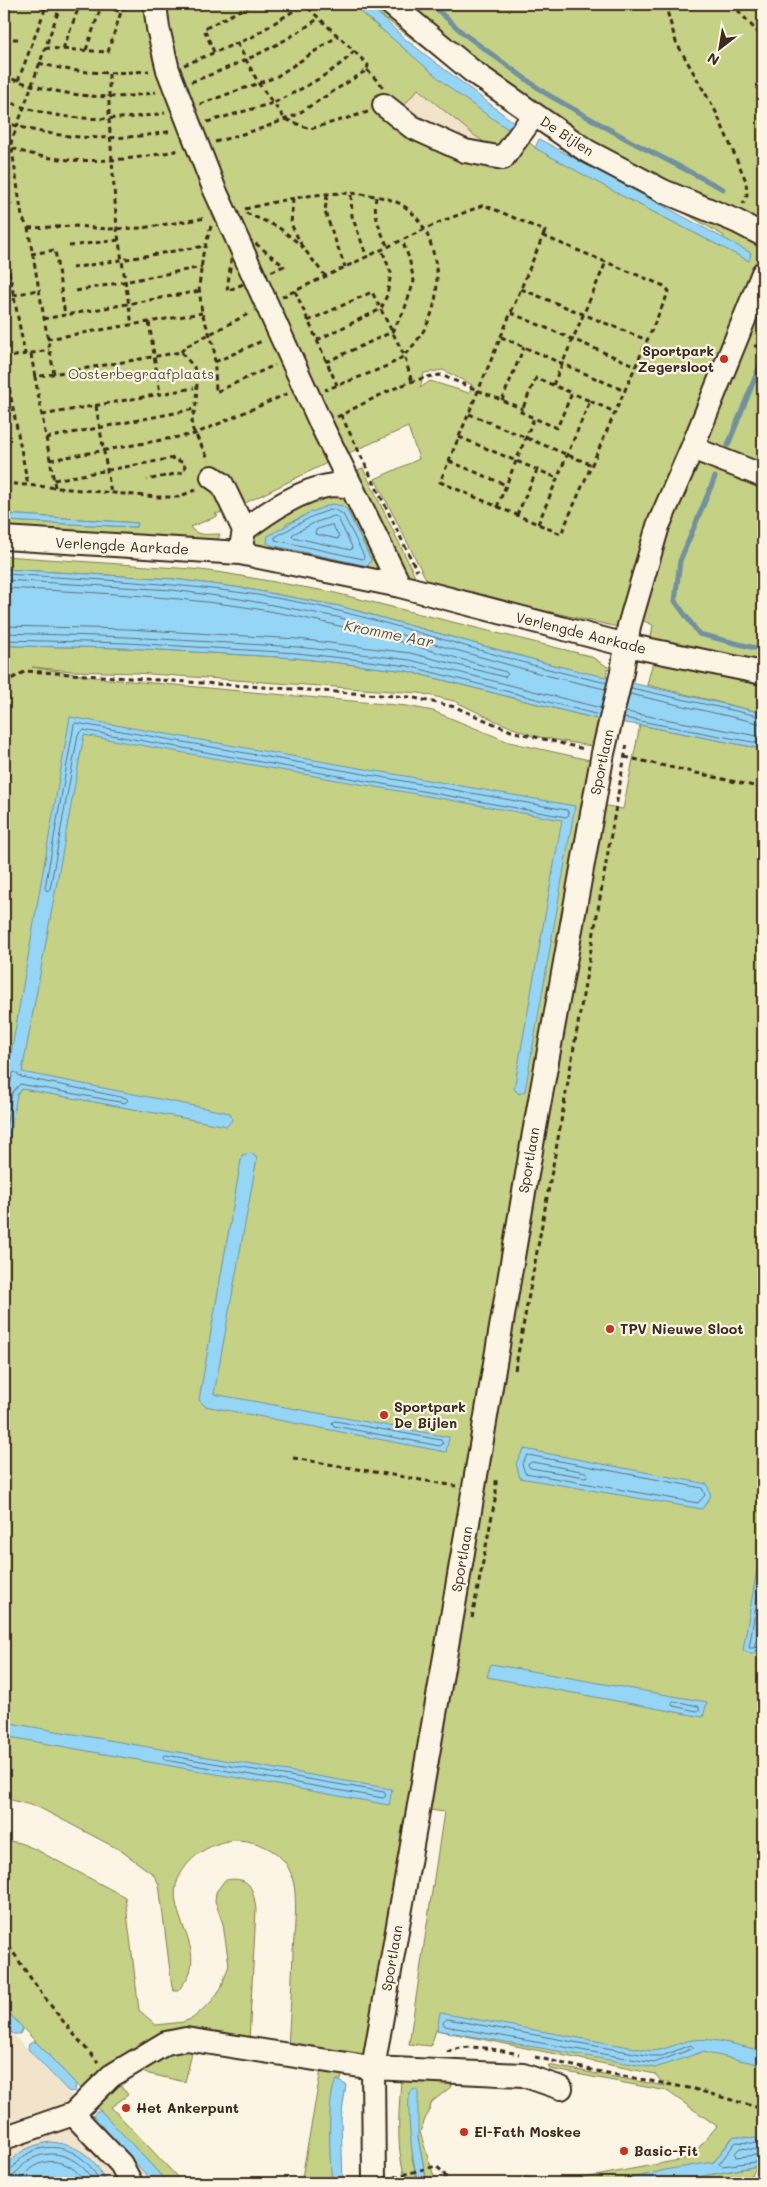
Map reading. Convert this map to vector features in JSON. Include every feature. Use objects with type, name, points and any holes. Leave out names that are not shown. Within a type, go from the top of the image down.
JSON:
[{"type":"street","points":[[155,4],[158,28],[168,70],[221,215],[267,305],[306,392],[331,420],[347,477],[400,586]]},
{"type":"street","name":"De Bijlen","points":[[391,4],[472,71],[587,151],[654,186],[763,235]]},
{"type":"street","points":[[384,105],[412,127],[465,151],[503,158],[534,115]]},
{"type":"street","name":"Sportlaan","points":[[384,2180],[373,2068],[534,1134],[616,747],[622,672],[629,626],[658,526],[692,448],[763,273]]},
{"type":"street","points":[[692,448],[763,476]]},
{"type":"street","points":[[212,477],[222,484],[244,530],[240,553]]},
{"type":"street","points":[[244,530],[276,508],[300,495],[333,485],[347,477]]},
{"type":"street","name":"Verlengde Aarkade","points":[[4,538],[240,553],[400,586],[626,645],[763,673]]},
{"type":"street","points":[[4,2138],[73,2114],[111,2076],[166,2043],[186,2040],[373,2068],[523,2075],[561,2088]]},
{"type":"street","points":[[73,2114],[122,2164],[131,2183]]},
{"type":"path","points":[[4,6],[13,4]]},
{"type":"path","points":[[18,81],[48,4]]},
{"type":"path","points":[[54,374],[31,254],[28,228],[22,217],[11,143],[61,4]]},
{"type":"path","points":[[63,49],[80,4]]},
{"type":"path","points":[[97,4],[122,12]]},
{"type":"path","points":[[45,48],[108,52],[122,12],[127,4]]},
{"type":"path","points":[[214,52],[204,29],[252,4]]},
{"type":"path","points":[[4,122],[54,134],[111,137],[139,136],[190,127],[273,103],[296,92],[350,56],[354,51],[304,4]]},
{"type":"path","points":[[665,4],[676,42],[716,112],[746,181],[747,194],[736,222]]},
{"type":"path","points":[[732,4],[763,38]]},
{"type":"path","points":[[86,50],[102,5]]},
{"type":"path","points":[[4,39],[18,39]]},
{"type":"path","points":[[237,43],[259,84],[285,119],[310,129],[373,111],[384,105],[388,94],[379,81],[367,70]]},
{"type":"path","points":[[108,74],[119,240],[132,325]]},
{"type":"path","points":[[4,162],[13,163]]},
{"type":"path","points":[[351,194],[352,216],[367,257]]},
{"type":"path","points":[[50,460],[195,434],[306,392],[337,385],[400,359],[417,343],[429,320],[436,298],[438,278],[435,255],[425,229],[415,215],[393,200],[351,194],[294,199],[241,210],[278,227],[301,245],[326,277]]},
{"type":"path","points":[[327,195],[325,212],[345,267]]},
{"type":"path","points":[[376,197],[374,208],[377,221],[388,247]]},
{"type":"path","points":[[294,199],[292,224],[301,245]]},
{"type":"path","points":[[35,377],[182,352],[185,347],[295,291],[425,229],[484,205],[545,231],[440,482],[561,534],[669,291],[664,286],[543,236]]},
{"type":"path","points":[[28,228],[76,226],[118,229],[142,228],[221,215]]},
{"type":"path","points":[[221,215],[205,246],[200,291],[202,313],[214,348],[216,392],[291,358]]},
{"type":"path","points":[[68,246],[119,240]]},
{"type":"path","points":[[326,362],[392,332],[404,311],[414,281],[409,258],[402,240]]},
{"type":"path","points":[[4,245],[25,354]]},
{"type":"path","points":[[72,268],[205,246]]},
{"type":"path","points":[[31,254],[55,250],[65,315]]},
{"type":"path","points":[[317,340],[381,309],[387,295],[391,273],[382,250]]},
{"type":"path","points":[[553,385],[606,262]]},
{"type":"path","points":[[76,291],[202,267]]},
{"type":"path","points":[[521,289],[647,340]]},
{"type":"path","points":[[4,297],[38,290]]},
{"type":"path","points":[[43,319],[200,291]]},
{"type":"path","points":[[295,291],[337,385]]},
{"type":"path","points":[[308,321],[372,292],[404,355],[412,382]]},
{"type":"path","points":[[47,339],[202,313]]},
{"type":"path","points":[[511,313],[636,366]]},
{"type":"path","points":[[149,322],[160,394]]},
{"type":"path","points":[[215,362],[280,333]]},
{"type":"path","points":[[501,337],[625,391]]},
{"type":"path","points":[[502,400],[524,347]]},
{"type":"path","points":[[28,485],[4,360],[49,350]]},
{"type":"path","points":[[4,483],[178,497],[193,492],[212,477],[214,468],[191,426],[195,409],[197,382],[194,368],[182,352]]},
{"type":"path","points":[[31,354],[55,488]]},
{"type":"path","points":[[428,594],[331,420],[412,382],[429,376],[440,375],[523,409]]},
{"type":"path","points":[[572,393],[557,428],[521,412],[536,378],[572,393],[615,412]]},
{"type":"path","points":[[42,415],[194,388]]},
{"type":"path","points":[[538,524],[590,401]]},
{"type":"path","points":[[96,406],[111,493]]},
{"type":"path","points":[[46,438],[195,409]]},
{"type":"path","points":[[469,414],[592,465]]},
{"type":"path","points":[[497,506],[534,418]]},
{"type":"path","points":[[459,437],[557,478]]},
{"type":"path","points":[[54,480],[174,458],[185,464],[184,472],[146,480]]},
{"type":"path","points":[[449,461],[506,485]]},
{"type":"path","points":[[517,515],[537,470]]},
{"type":"path","points":[[4,683],[26,670],[410,697],[455,707],[511,730],[616,747],[763,788]]},
{"type":"path","name":"Sportlaan","points":[[514,1374],[616,747]]},
{"type":"path","points":[[293,1458],[474,1489]]},
{"type":"path","name":"Sportlaan","points":[[471,1621],[496,1496],[496,1470]]},
{"type":"path","points":[[4,1938],[31,1981],[67,2027],[111,2076]]},
{"type":"path","points":[[424,2070],[440,2055],[456,2048],[481,2047],[694,2089],[763,2109]]},
{"type":"path","points":[[384,2180],[436,2166],[443,2172],[449,2183]]},
{"type":"path","points":[[760,2183],[763,2179]]},
{"type":"shaded area","points":[[418,88],[475,136],[503,154],[491,170],[409,136],[402,108]]},
{"type":"shaded area","points":[[4,2025],[92,2117],[154,2183],[4,2183]]},
{"type":"green space","name":"Oosterbegraafplaats","points":[[4,4],[352,4],[368,19],[535,147],[621,195],[720,246],[724,236],[503,107],[383,17],[371,4],[763,4],[763,670],[661,646],[651,637],[653,625],[623,612],[618,627],[429,585],[375,479],[419,459],[408,427],[331,461],[231,510],[215,514],[218,516],[190,527],[200,534],[220,534],[216,545],[4,531],[4,521],[136,527],[138,523],[4,514],[4,204],[13,204],[4,203]],"holes":[[[418,89],[475,136],[503,154],[491,170],[409,136],[402,108]],[[443,370],[472,385],[469,393],[430,381],[420,388],[424,373]]]},
{"type":"green space","points":[[363,468],[415,576],[405,580],[352,472]]},
{"type":"green space","points":[[342,491],[381,566],[378,570],[252,548],[251,535],[276,513]],"holes":[[[332,504],[347,510],[371,560],[368,566],[271,546],[286,524]]]},
{"type":"green space","points":[[4,556],[192,569],[331,592],[590,656],[608,667],[606,678],[339,606],[242,588],[173,579],[4,569]]},
{"type":"green space","name":"Sportpark De Bijlen","points":[[4,644],[15,646],[127,648],[296,658],[407,671],[601,720],[597,747],[533,736],[454,701],[419,693],[32,667],[108,679],[407,706],[433,711],[509,742],[594,761],[586,802],[623,809],[640,725],[763,749],[763,2144],[732,2138],[714,2162],[613,2183],[508,2183],[526,2177],[564,2182],[684,2159],[696,2151],[717,2126],[667,2091],[550,2069],[548,2065],[665,2086],[655,2074],[436,2030],[431,2046],[409,2044],[444,1812],[409,1807],[366,2058],[288,2047],[295,1899],[289,1869],[278,1855],[254,1843],[236,1840],[211,1846],[186,1865],[178,1879],[175,1890],[178,1912],[190,1946],[191,1968],[188,1977],[178,1991],[174,1991],[159,1884],[153,1874],[120,1850],[38,1807],[4,1798]]},
{"type":"green space","points":[[653,661],[763,686],[763,713],[647,685]]},
{"type":"green space","points":[[4,1840],[20,1843],[35,1849],[125,1897],[139,2010],[156,2025],[183,2022],[193,2018],[211,2002],[221,1988],[229,1965],[223,1924],[215,1901],[216,1892],[225,1880],[240,1880],[249,1885],[254,1895],[256,1910],[249,2041],[212,2033],[84,2093],[4,2008]]},
{"type":"green space","points":[[194,2045],[185,2082],[136,2071],[120,2084],[128,2095],[111,2107],[183,2183],[168,2183],[91,2101],[165,2048]]},
{"type":"green space","points":[[322,2064],[344,2068],[341,2080],[337,2080],[330,2136],[332,2183],[301,2183]]},
{"type":"green space","points":[[401,2079],[452,2081],[452,2086],[432,2102],[420,2132],[436,2183],[427,2183],[418,2138],[417,2121],[412,2158],[418,2183],[407,2183],[399,2145]]},
{"type":"green space","points":[[758,2166],[750,2177],[722,2183],[664,2183]]},
{"type":"water","points":[[352,4],[368,4],[405,39],[516,124],[512,132],[456,93]]},
{"type":"water","points":[[539,139],[751,253],[749,261],[624,197],[535,148]]},
{"type":"water","points":[[332,504],[343,506],[347,510],[371,560],[368,566],[267,543],[268,536],[309,513]]},
{"type":"water","points":[[4,514],[138,523],[136,527],[4,521]]},
{"type":"water","name":"Kromme Aar","points":[[4,569],[173,579],[242,588],[339,606],[553,665],[763,713],[763,749],[640,725],[601,720],[407,671],[296,658],[127,648],[15,646],[4,644]]},
{"type":"water","points":[[70,717],[575,806],[525,1091],[519,1094],[514,1089],[562,820],[84,735],[22,1072],[230,1113],[232,1120],[227,1126],[22,1089],[17,1095],[4,1168],[4,1094]]},
{"type":"water","points":[[251,1153],[257,1158],[214,1394],[449,1437],[446,1452],[205,1406],[199,1400],[242,1155]]},
{"type":"water","points":[[524,1449],[707,1484],[711,1496],[702,1509],[520,1478],[516,1463]]},
{"type":"water","points":[[763,1535],[763,1625],[759,1652],[751,1654],[743,1650]]},
{"type":"water","points":[[491,1664],[707,1702],[703,1717],[487,1677]]},
{"type":"water","points":[[4,1722],[392,1789],[389,1805],[4,1736]]},
{"type":"water","points":[[4,2008],[23,2028],[20,2034],[13,2034],[4,2025]]},
{"type":"water","points":[[440,2013],[652,2051],[693,2040],[719,2041],[763,2051],[763,2065],[702,2052],[655,2068],[437,2030]]},
{"type":"water","points":[[36,2042],[76,2084],[75,2091],[70,2092],[67,2090],[28,2049],[29,2044]]},
{"type":"water","points":[[337,2080],[346,2085],[341,2119],[343,2183],[332,2183],[330,2161],[331,2098]]},
{"type":"water","points":[[415,2089],[418,2091],[418,2138],[427,2183],[418,2183],[412,2149],[409,2092]]},
{"type":"water","points":[[97,2111],[101,2111],[168,2183],[154,2183],[92,2117]]},
{"type":"water","points":[[734,2136],[763,2139],[763,2165],[664,2183],[611,2183],[670,2169],[714,2162]]},
{"type":"water","points":[[50,2142],[77,2149],[91,2159],[97,2166],[105,2183],[4,2183],[8,2166],[18,2154],[33,2146]]},
{"type":"waterway","points":[[431,4],[464,34],[545,93],[632,142],[723,189]]},
{"type":"waterway","points":[[728,445],[763,358]]},
{"type":"waterway","points":[[754,380],[763,381]]},
{"type":"waterway","points":[[715,477],[680,561],[675,601],[699,634],[763,650]]},
{"type":"place","name":"Sportpark Zegersloot","points":[[724,359]]},
{"type":"place","name":"TPV Nieuwe Sloot","points":[[610,1329]]},
{"type":"place","name":"Sportpark De Bijlen","points":[[384,1415]]},
{"type":"place","name":"Het Ankerpunt","points":[[126,2108]]},
{"type":"place","name":"El-Fath Moskee","points":[[464,2132]]},
{"type":"place","name":"Basic-Fit","points":[[624,2151]]}]
